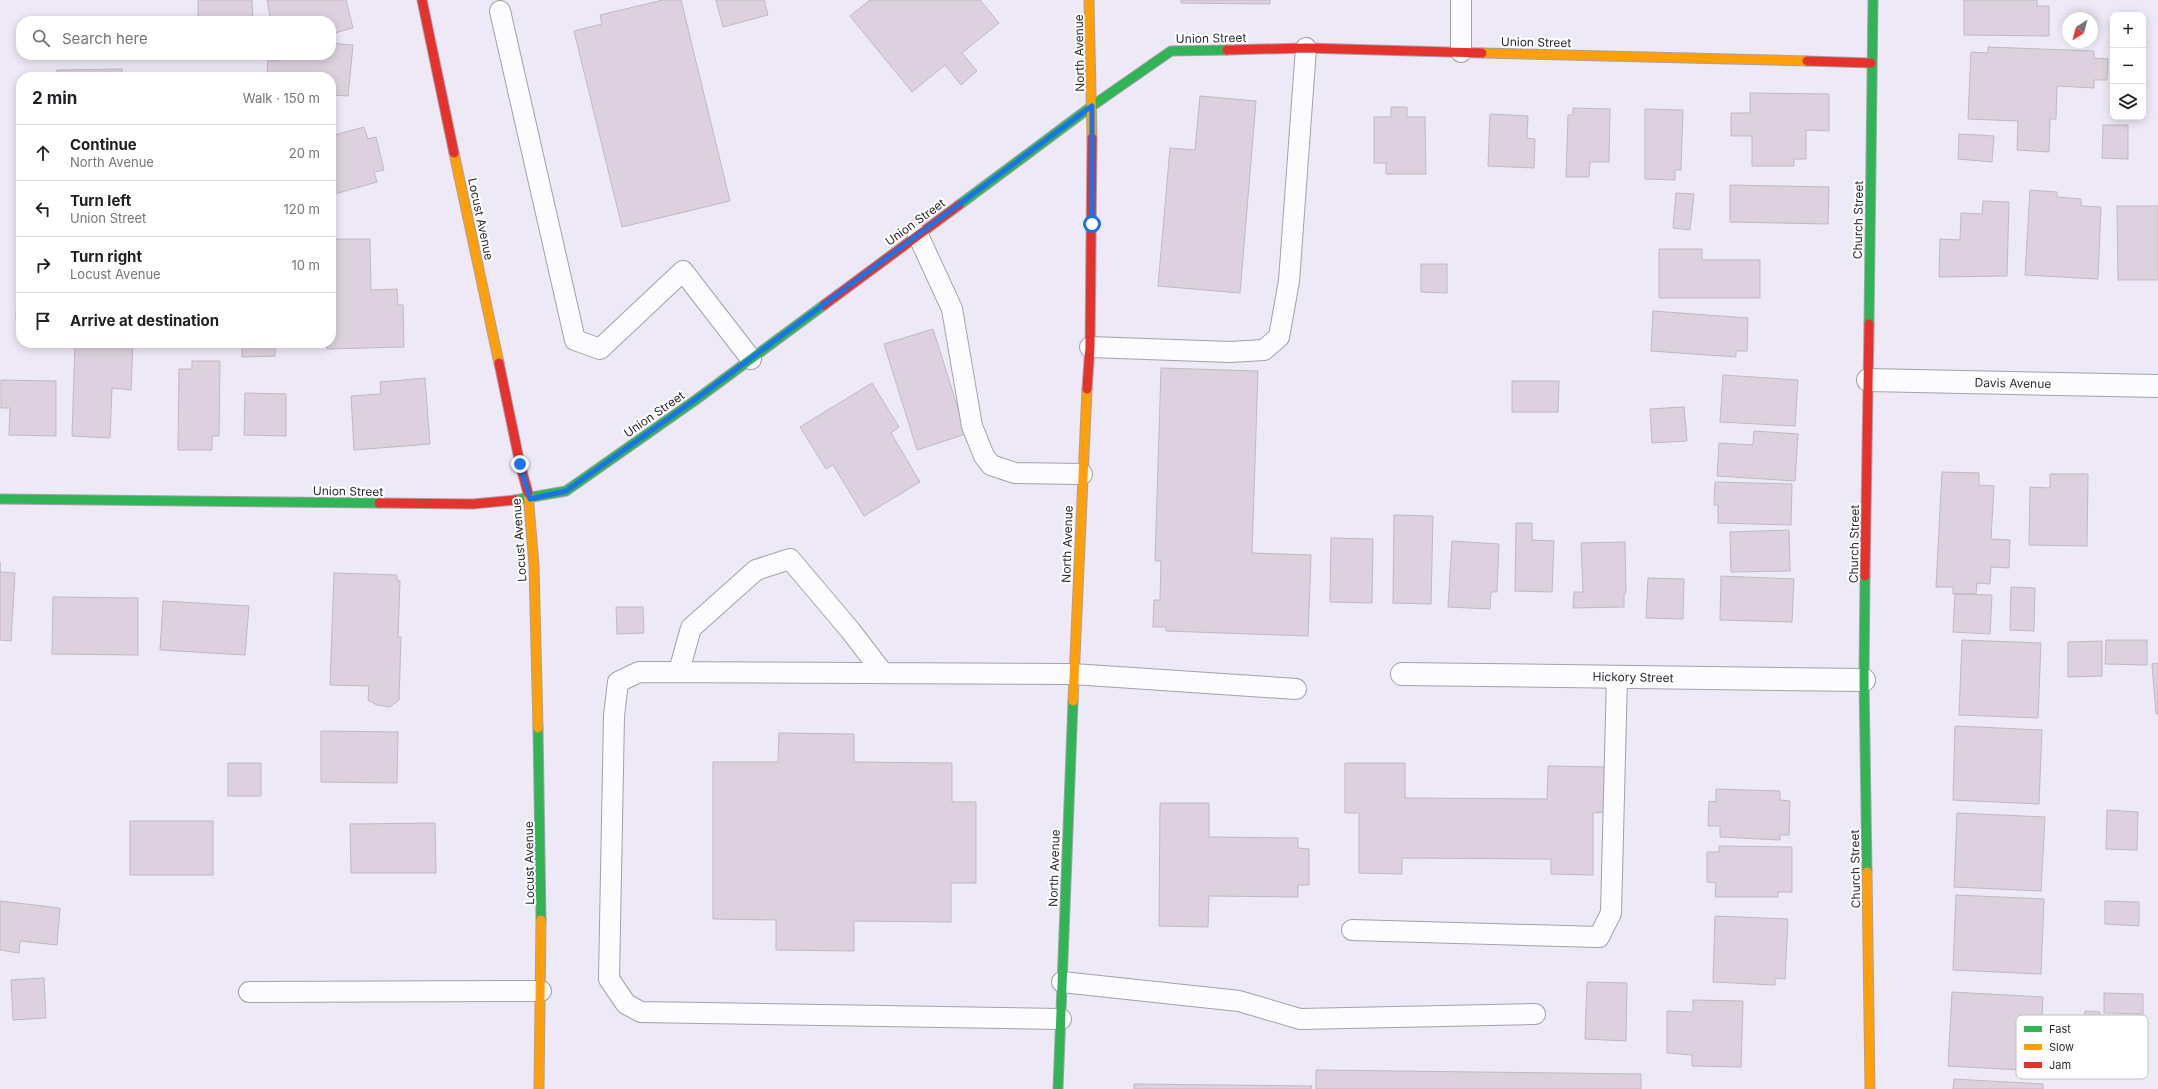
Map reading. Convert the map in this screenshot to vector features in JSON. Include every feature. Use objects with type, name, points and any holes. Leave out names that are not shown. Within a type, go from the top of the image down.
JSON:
[{"type":"street","name":"Locust Avenue","points":[[422,0],[520,464],[530,499],[534,565],[542,882],[539,1089]]},
{"type":"street","name":"North Avenue","points":[[1058,1089],[1082,474],[1090,347],[1092,106],[1089,0]]},
{"type":"street","name":"Church Street","points":[[1870,1089],[1864,680],[1873,0]]},
{"type":"street","name":"Union Street","points":[[0,499],[473,504],[530,499],[566,491],[751,359],[1092,106],[1171,51],[1306,48],[1871,63]]},
{"type":"street","name":"Davis Avenue","points":[[1868,380],[2158,386]]},
{"type":"street","name":"Hickory Street","points":[[1402,674],[1864,680]]},
{"type":"lane","points":[[1460,0],[1461,52]]},
{"type":"lane","points":[[500,11],[575,340],[600,349],[684,271],[751,359]]},
{"type":"lane","points":[[1090,347],[1230,352],[1264,350],[1279,337],[1289,281],[1306,48]]},
{"type":"lane","points":[[918,235],[952,309],[972,426],[984,456],[991,465],[1015,473],[1082,474]]},
{"type":"lane","points":[[679,671],[691,628],[756,570],[790,559],[850,630],[883,673]]},
{"type":"lane","points":[[1061,1019],[641,1012],[626,1004],[609,979],[614,716],[618,682],[639,672],[679,671],[1074,674],[1296,689]]},
{"type":"lane","points":[[1352,930],[1599,937],[1611,913],[1617,677]]},
{"type":"lane","points":[[1062,982],[1238,1001],[1300,1018],[1534,1014]]},
{"type":"lane","points":[[249,992],[540,991]]},
{"type":"building","points":[[198,0],[252,0],[253,16],[198,16]]},
{"type":"building","points":[[267,0],[346,0],[353,28],[336,33],[336,16],[270,16]]},
{"type":"building","points":[[663,0],[681,0],[730,201],[622,227],[574,31],[602,24],[600,15]]},
{"type":"building","points":[[716,0],[764,0],[768,15],[723,27]]},
{"type":"building","points":[[870,0],[980,0],[999,23],[962,53],[977,71],[961,85],[945,65],[912,92],[850,16]]},
{"type":"building","points":[[1181,0],[1270,0],[1270,4],[1181,3]]},
{"type":"building","points":[[1964,0],[2037,0],[2037,6],[2049,6],[2049,36],[1964,35]]},
{"type":"building","points":[[336,43],[353,45],[348,96],[336,95],[336,72],[267,72],[268,60],[336,60]]},
{"type":"building","points":[[1988,47],[2094,51],[2094,58],[2108,59],[2107,80],[2094,80],[2094,88],[2057,86],[2056,119],[2050,119],[2049,152],[2017,150],[2018,121],[1968,119],[1971,52],[1988,53]]},
{"type":"building","points":[[122,69],[122,72],[57,72],[57,70]]},
{"type":"building","points":[[1750,93],[1829,94],[1829,131],[1806,130],[1806,159],[1794,159],[1794,166],[1752,166],[1752,136],[1731,136],[1731,113],[1750,113]]},
{"type":"building","points":[[1200,96],[1256,101],[1240,293],[1158,286],[1170,148],[1195,150]]},
{"type":"building","points":[[1391,107],[1407,107],[1407,117],[1425,117],[1426,174],[1386,174],[1386,163],[1374,163],[1374,117],[1391,117]]},
{"type":"building","points":[[1573,108],[1610,109],[1609,162],[1590,162],[1589,177],[1566,177],[1568,115],[1573,115]]},
{"type":"building","points":[[1645,109],[1683,110],[1681,170],[1675,170],[1675,180],[1645,179]]},
{"type":"building","points":[[1490,114],[1528,116],[1527,138],[1535,139],[1534,168],[1488,166]]},
{"type":"building","points":[[2103,125],[2128,125],[2128,159],[2102,158]]},
{"type":"building","points":[[364,127],[368,139],[376,137],[384,170],[374,172],[377,182],[336,194],[336,135]]},
{"type":"building","points":[[1959,134],[1994,136],[1992,162],[1958,159]]},
{"type":"building","points":[[1730,185],[1829,187],[1828,224],[1730,222]]},
{"type":"building","points":[[2030,190],[2057,192],[2057,197],[2081,199],[2081,206],[2101,207],[2098,279],[2025,275]]},
{"type":"building","points":[[1676,193],[1694,194],[1690,230],[1673,228]]},
{"type":"building","points":[[1983,201],[2009,202],[2007,276],[1939,277],[1940,239],[1960,240],[1961,213],[1982,214]]},
{"type":"building","points":[[2117,206],[2158,206],[2158,280],[2118,280]]},
{"type":"building","points":[[336,239],[370,239],[371,290],[397,289],[398,305],[403,305],[404,347],[327,349],[336,348]]},
{"type":"building","points":[[1659,249],[1702,249],[1702,260],[1760,260],[1760,298],[1659,298]]},
{"type":"building","points":[[1421,264],[1447,264],[1447,293],[1421,292]]},
{"type":"building","points":[[1653,311],[1748,318],[1747,351],[1736,351],[1736,357],[1651,351]]},
{"type":"building","points":[[933,329],[966,434],[917,450],[884,344]]},
{"type":"building","points":[[75,348],[133,348],[131,390],[112,388],[110,438],[72,436]]},
{"type":"building","points":[[242,348],[275,348],[275,356],[242,357]]},
{"type":"building","points":[[192,361],[220,361],[219,436],[212,436],[212,450],[178,450],[179,369],[192,369]]},
{"type":"building","points":[[1161,368],[1258,371],[1252,553],[1311,555],[1308,636],[1166,631],[1166,627],[1153,627],[1154,600],[1160,600],[1161,561],[1155,561]]},
{"type":"building","points":[[1723,375],[1798,380],[1795,426],[1720,422]]},
{"type":"building","points":[[425,378],[430,444],[354,450],[351,396],[381,394],[380,382]]},
{"type":"building","points":[[1,380],[56,381],[56,436],[9,435],[10,408],[1,408]]},
{"type":"building","points":[[1512,381],[1559,381],[1558,412],[1512,412]]},
{"type":"building","points":[[872,383],[899,427],[891,433],[920,482],[864,516],[833,465],[826,469],[800,427]]},
{"type":"building","points":[[245,393],[286,394],[286,436],[244,435]]},
{"type":"building","points":[[1684,407],[1687,441],[1652,443],[1650,409]]},
{"type":"building","points":[[1754,431],[1798,434],[1795,481],[1717,476],[1719,443],[1753,445]]},
{"type":"building","points":[[1942,472],[1979,473],[1979,485],[1994,486],[1991,539],[2010,540],[2009,568],[1991,567],[1990,584],[1977,583],[1976,594],[1953,594],[1953,587],[1936,587]]},
{"type":"building","points":[[2050,474],[2088,474],[2087,546],[2029,545],[2030,487],[2050,488]]},
{"type":"building","points":[[1715,482],[1792,484],[1791,525],[1718,523],[1718,505],[1714,505]]},
{"type":"building","points":[[1394,515],[1433,516],[1431,604],[1393,603]]},
{"type":"building","points":[[1516,523],[1532,523],[1532,540],[1554,541],[1552,592],[1515,591]]},
{"type":"building","points":[[1789,530],[1790,571],[1731,572],[1730,532]]},
{"type":"building","points":[[1331,538],[1373,539],[1372,603],[1330,602]]},
{"type":"building","points":[[1452,541],[1499,544],[1497,592],[1491,592],[1490,609],[1448,607]]},
{"type":"building","points":[[1625,542],[1626,593],[1624,594],[1624,607],[1573,608],[1574,592],[1583,592],[1581,543]]},
{"type":"building","points":[[0,572],[15,573],[11,641],[0,640]]},
{"type":"building","points":[[334,573],[397,575],[397,580],[400,581],[398,637],[401,637],[399,700],[390,707],[377,705],[368,700],[369,686],[330,685]]},
{"type":"building","points":[[1721,576],[1794,579],[1792,622],[1720,620]]},
{"type":"building","points":[[1648,578],[1684,579],[1683,619],[1646,618]]},
{"type":"building","points":[[2011,587],[2035,588],[2034,631],[2010,630]]},
{"type":"building","points":[[1955,594],[1992,595],[1990,634],[1953,632]]},
{"type":"building","points":[[53,597],[138,598],[138,655],[52,654]]},
{"type":"building","points":[[163,601],[249,606],[245,655],[160,650]]},
{"type":"building","points":[[616,607],[643,607],[644,633],[617,634]]},
{"type":"building","points":[[1962,640],[2041,643],[2038,718],[1959,715]]},
{"type":"building","points":[[2106,640],[2147,640],[2147,665],[2105,664]]},
{"type":"building","points":[[2102,641],[2102,676],[2068,677],[2068,642]]},
{"type":"building","points":[[2158,663],[2158,714],[2156,714],[2152,664]]},
{"type":"building","points":[[1955,726],[2042,730],[2039,804],[1953,800]]},
{"type":"building","points":[[321,731],[398,732],[397,783],[321,782]]},
{"type":"building","points":[[779,733],[854,734],[854,762],[952,763],[952,802],[976,802],[976,883],[951,883],[951,922],[854,921],[854,951],[776,950],[776,920],[713,919],[713,762],[778,762]]},
{"type":"building","points":[[228,763],[261,763],[261,796],[228,796]]},
{"type":"building","points":[[1345,763],[1405,763],[1405,798],[1547,799],[1548,766],[1607,767],[1607,812],[1593,813],[1593,875],[1551,874],[1551,859],[1402,858],[1402,874],[1359,873],[1359,813],[1345,813]]},
{"type":"building","points":[[1716,789],[1780,791],[1780,800],[1790,801],[1789,835],[1780,835],[1780,840],[1720,837],[1720,826],[1708,826],[1709,801],[1716,802]]},
{"type":"building","points":[[1160,803],[1209,803],[1209,837],[1298,838],[1298,848],[1309,849],[1309,885],[1298,885],[1298,897],[1209,896],[1208,927],[1159,926]]},
{"type":"building","points":[[2107,810],[2138,812],[2137,850],[2106,849]]},
{"type":"building","points":[[1957,813],[2045,817],[2041,891],[1954,887]]},
{"type":"building","points":[[130,821],[213,821],[213,875],[130,875]]},
{"type":"building","points":[[435,823],[436,873],[351,873],[350,824]]},
{"type":"building","points":[[1719,846],[1792,847],[1792,892],[1778,892],[1778,897],[1715,897],[1716,883],[1707,882],[1707,852],[1719,852]]},
{"type":"building","points":[[1956,895],[2044,899],[2041,974],[1953,970]]},
{"type":"building","points":[[0,901],[60,908],[57,945],[20,941],[19,953],[0,950]]},
{"type":"building","points":[[2105,901],[2139,902],[2139,926],[2105,924]]},
{"type":"building","points":[[1715,916],[1788,919],[1785,979],[1775,978],[1775,985],[1713,982]]},
{"type":"building","points":[[44,978],[46,1018],[13,1020],[11,980]]},
{"type":"building","points":[[1587,982],[1627,983],[1626,1041],[1585,1039]]},
{"type":"building","points":[[1952,992],[2043,997],[2042,1015],[2016,1015],[2016,1070],[1948,1066]]},
{"type":"building","points":[[2104,993],[2143,994],[2143,1014],[2104,1013]]},
{"type":"building","points":[[1693,1000],[1743,1001],[1741,1067],[1692,1066],[1692,1055],[1667,1053],[1667,1011],[1693,1012]]},
{"type":"building","points":[[2085,1011],[2100,1012],[2100,1015],[2085,1015]]},
{"type":"building","points":[[1316,1070],[1641,1074],[1641,1089],[1316,1089]]},
{"type":"building","points":[[1954,1079],[2043,1084],[2043,1089],[1953,1089]]},
{"type":"building","points":[[1134,1084],[1312,1086],[1311,1089],[1134,1089]]},
{"type":"traffic: fast","points":[[1869,324],[1873,0]]},
{"type":"traffic: fast","points":[[959,205],[1092,106],[1171,51],[1227,50]]},
{"type":"traffic: fast","points":[[515,500],[566,491],[697,399],[824,305]]},
{"type":"traffic: fast","points":[[0,499],[379,503]]},
{"type":"traffic: fast","points":[[1865,576],[1864,680],[1867,872]]},
{"type":"traffic: fast","points":[[1058,1089],[1073,701]]},
{"type":"traffic: fast","points":[[538,728],[541,920]]},
{"type":"traffic: slow","points":[[1089,0],[1092,138]]},
{"type":"traffic: slow","points":[[1482,53],[1807,61]]},
{"type":"traffic: slow","points":[[454,153],[499,363]]},
{"type":"traffic: slow","points":[[1073,701],[1087,389]]},
{"type":"traffic: slow","points":[[528,493],[534,565],[538,728]]},
{"type":"traffic: slow","points":[[1867,872],[1870,1089]]},
{"type":"traffic: slow","points":[[539,1089],[541,920]]},
{"type":"traffic: jam","points":[[422,0],[454,153]]},
{"type":"traffic: jam","points":[[1227,50],[1306,48],[1482,53]]},
{"type":"traffic: jam","points":[[1807,61],[1871,63]]},
{"type":"traffic: jam","points":[[1087,389],[1090,347],[1092,138]]},
{"type":"traffic: jam","points":[[824,305],[959,205]]},
{"type":"traffic: jam","points":[[1865,576],[1869,324]]},
{"type":"traffic: jam","points":[[499,363],[520,464],[528,493]]},
{"type":"traffic: jam","points":[[379,503],[473,504],[515,500]]},
{"type":"route","points":[[520,464],[530,499],[566,491],[696,399],[1092,106],[1092,224]]}]
